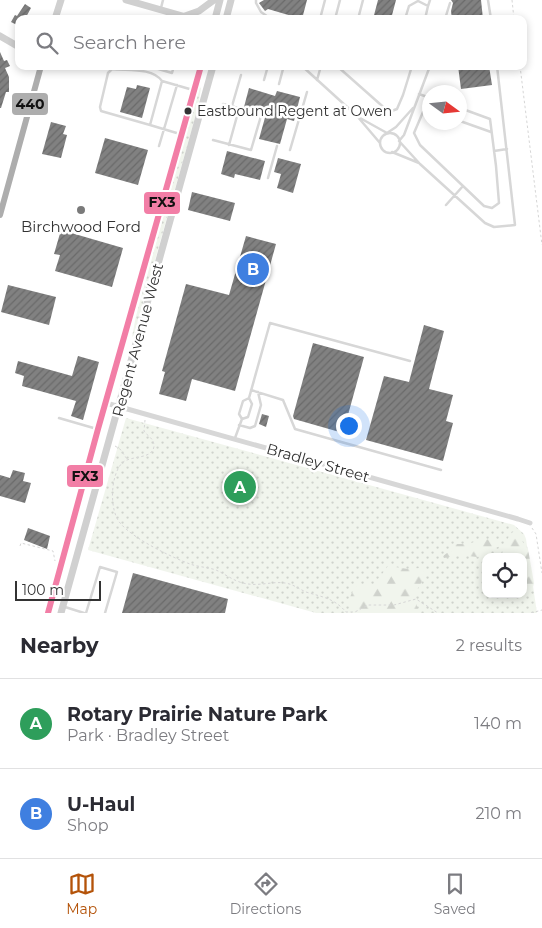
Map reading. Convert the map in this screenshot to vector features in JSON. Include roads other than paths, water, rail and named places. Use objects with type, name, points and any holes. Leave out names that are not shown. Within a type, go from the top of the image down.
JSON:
[{"type":"main road","points":[[56,15],[61,0]]},
{"type":"main road","points":[[126,0],[165,13],[178,15]]},
{"type":"main road","points":[[187,15],[198,11],[214,0]]},
{"type":"main road","points":[[216,15],[220,0]]},
{"type":"main road","points":[[227,15],[231,0]]},
{"type":"main road","points":[[0,36],[15,45]]},
{"type":"main road","points":[[0,215],[40,70]]},
{"type":"main road","name":"Regent Avenue West","points":[[48,613],[200,70]]},
{"type":"main road","name":"Regent Avenue West","points":[[62,610],[212,70]]},
{"type":"street","name":"Bradley Street","points":[[106,403],[518,519],[530,524]]},
{"type":"lane","points":[[163,0],[165,13]]},
{"type":"lane","points":[[256,0],[261,12],[265,15]]},
{"type":"lane","points":[[321,15],[326,0]]},
{"type":"lane","points":[[336,15],[340,0]]},
{"type":"lane","points":[[359,15],[363,0]]},
{"type":"lane","points":[[406,15],[409,6],[418,0],[428,6]]},
{"type":"lane","points":[[426,15],[430,0]]},
{"type":"lane","points":[[488,0],[490,15]]},
{"type":"lane","points":[[446,15],[450,3]]},
{"type":"lane","points":[[111,70],[108,73],[100,107],[101,111],[182,135]]},
{"type":"lane","points":[[127,70],[142,71],[159,76],[162,82],[150,125]]},
{"type":"lane","points":[[264,80],[267,70]]},
{"type":"lane","points":[[279,84],[283,70]]},
{"type":"lane","points":[[306,70],[357,116],[380,143],[384,151],[392,152],[420,164]]},
{"type":"lane","points":[[317,80],[320,70]]},
{"type":"lane","points":[[342,70],[389,112],[397,109],[411,70]]},
{"type":"lane","points":[[392,152],[399,147],[399,141],[404,135],[429,70]]},
{"type":"lane","points":[[357,116],[396,136],[420,164],[485,223],[494,227],[515,225],[497,70]]},
{"type":"lane","points":[[232,106],[241,75]]},
{"type":"lane","points":[[162,82],[194,90]]},
{"type":"lane","points":[[159,146],[178,85]]},
{"type":"lane","points":[[290,150],[307,92]]},
{"type":"lane","points":[[224,104],[240,109],[230,145]]},
{"type":"lane","points":[[380,143],[382,137],[396,127],[415,106]]},
{"type":"lane","points":[[422,116],[414,134],[425,151],[484,206],[492,208],[499,203],[490,119],[467,111]]},
{"type":"lane","points":[[213,140],[251,150],[261,116],[247,112]]},
{"type":"lane","points":[[467,123],[491,132]]},
{"type":"lane","points":[[268,178],[277,146]]},
{"type":"lane","points":[[494,151],[507,149]]},
{"type":"lane","points":[[446,205],[463,186]]},
{"type":"lane","points":[[234,440],[238,425],[242,419],[248,417],[252,404],[249,398],[270,323],[410,361]]},
{"type":"lane","points":[[251,390],[283,400],[295,429],[441,470]]},
{"type":"lane","points":[[238,425],[250,428],[255,426],[261,405],[258,392]]},
{"type":"lane","points":[[242,419],[239,414],[243,401],[249,398]]},
{"type":"lane","points":[[59,418],[98,429]]},
{"type":"lane","points":[[62,610],[85,613],[100,567],[117,572],[105,613]]},
{"type":"place","name":"Eastbound Regent at Owen","points":[[188,111]]},
{"type":"place","name":"Birchwood Ford","points":[[81,210]]},
{"type":"place","name":"U-Haul","points":[[253,269]]},
{"type":"place","name":"Rotary Prairie Nature Park","points":[[240,487]]}]
